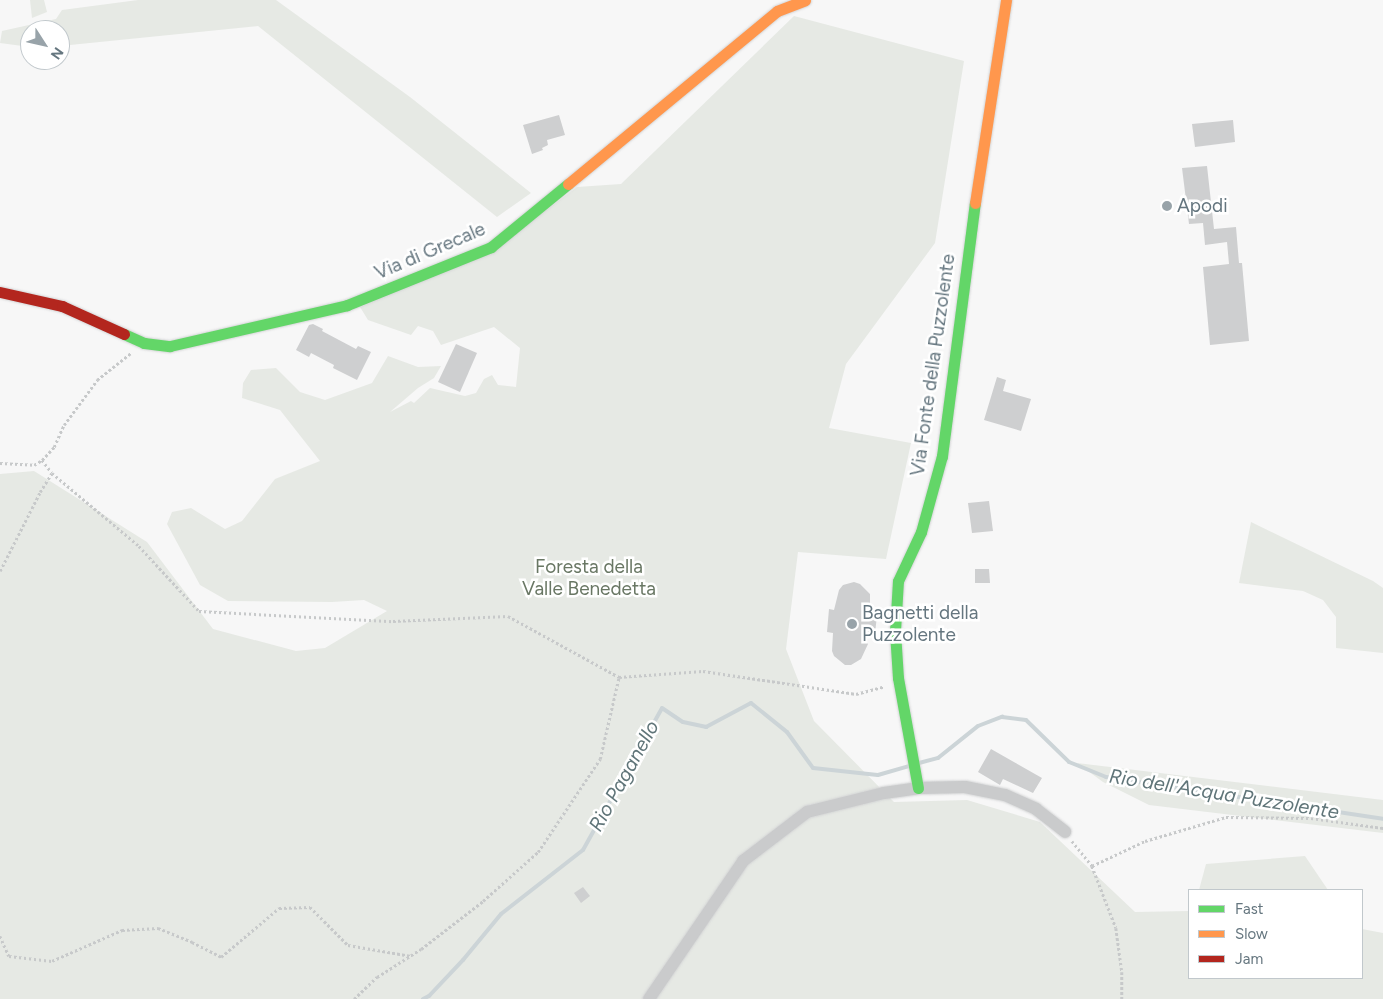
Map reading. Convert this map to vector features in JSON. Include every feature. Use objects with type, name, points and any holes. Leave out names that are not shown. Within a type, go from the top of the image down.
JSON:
[{"type":"street","name":"Via di Grecale","points":[[0,292],[62,306],[144,343],[170,346],[347,305],[491,247],[777,11],[805,0]]},
{"type":"street","name":"Via Fonte della Puzzolente","points":[[918,788],[899,683],[895,631],[898,582],[920,532],[942,456],[966,266],[1006,0]]},
{"type":"street","points":[[649,999],[743,861],[776,833],[807,812],[859,798],[918,788],[965,787],[1005,795],[1036,809],[1065,832]]},
{"type":"path","points":[[0,463],[34,465],[42,460],[54,447],[64,425],[97,380],[144,343]]},
{"type":"path","points":[[42,460],[52,473],[139,546],[199,611],[393,621],[508,616],[619,677],[703,672],[856,694],[899,683]]},
{"type":"path","points":[[0,571],[40,492],[52,473]]},
{"type":"path","points":[[354,999],[377,977],[411,956],[483,902],[538,852],[600,759],[619,677]]},
{"type":"path","points":[[1092,866],[1144,841],[1226,817],[1312,818],[1383,828]]},
{"type":"path","points":[[1065,832],[1092,866],[1116,928],[1119,944],[1122,999]]},
{"type":"path","points":[[0,936],[9,956],[52,961],[122,930],[158,928],[221,957],[279,908],[310,907],[348,945],[411,956]]},
{"type":"green space","points":[[30,0],[44,0],[47,12],[32,18]]},
{"type":"green space","points":[[138,0],[276,0],[410,97],[531,193],[497,217],[258,26],[70,45],[70,20],[52,20],[56,19],[62,10]]},
{"type":"green space","name":"Foresta della Valle Benedetta","points":[[794,16],[964,61],[935,243],[846,364],[829,428],[911,443],[886,559],[798,552],[786,649],[814,721],[894,802],[967,800],[1040,822],[1135,912],[1188,911],[1188,979],[1363,979],[1363,929],[1383,933],[1383,999],[0,999],[0,474],[34,471],[147,542],[213,629],[296,651],[325,648],[387,611],[364,600],[332,602],[228,601],[200,585],[167,524],[172,512],[191,508],[225,529],[242,521],[275,479],[320,461],[280,410],[242,398],[243,383],[251,370],[276,368],[300,392],[325,400],[372,383],[388,356],[418,367],[441,366],[434,378],[418,388],[390,412],[411,401],[414,403],[430,388],[465,396],[476,393],[484,379],[492,375],[498,385],[516,387],[520,348],[494,327],[441,345],[433,331],[418,326],[411,335],[368,320],[360,307],[490,253],[577,187],[621,184]]},
{"type":"green space","points":[[20,27],[20,46],[0,43],[2,31]]},
{"type":"green space","points":[[1251,522],[1373,581],[1383,588],[1383,653],[1336,648],[1336,617],[1323,600],[1303,591],[1239,583]]},
{"type":"green space","points":[[1077,763],[1383,800],[1383,833],[1149,805],[1103,782]]},
{"type":"green space","points":[[1305,856],[1327,889],[1199,889],[1206,864]]},
{"type":"building","points":[[559,115],[565,135],[547,140],[548,145],[542,148],[543,150],[532,154],[523,125]]},
{"type":"building","points":[[1233,120],[1235,142],[1195,147],[1192,124]]},
{"type":"building","points":[[1207,166],[1214,229],[1236,227],[1239,263],[1242,263],[1249,341],[1210,345],[1203,267],[1229,264],[1227,242],[1205,245],[1203,223],[1189,224],[1182,168]]},
{"type":"building","points":[[313,324],[323,329],[322,331],[356,349],[358,346],[371,352],[357,380],[333,368],[334,365],[311,353],[309,357],[296,350],[309,325]]},
{"type":"building","points":[[456,344],[477,353],[460,392],[438,382]]},
{"type":"building","points":[[997,377],[1006,380],[1003,391],[1031,399],[1021,431],[984,420]]},
{"type":"building","points":[[989,501],[993,531],[972,533],[968,503]]},
{"type":"building","points":[[975,569],[989,569],[990,583],[975,583]]},
{"type":"building","name":"Bagnetti della Puzzolente","points":[[854,582],[860,584],[870,594],[870,614],[877,615],[875,634],[868,633],[868,644],[861,659],[851,665],[845,665],[834,656],[832,651],[833,633],[827,632],[829,609],[834,610],[839,590],[843,585]]},
{"type":"building","points":[[991,749],[1042,778],[1033,793],[1003,779],[1000,785],[978,772]]},
{"type":"building","points":[[583,887],[590,896],[581,903],[574,893]]},
{"type":"waterway","name":"Rio Paganello","points":[[423,999],[429,996],[463,960],[501,914],[583,850],[662,708],[683,722],[706,727],[751,703],[787,732],[813,768],[878,775],[909,766]]},
{"type":"waterway","name":"Rio dell'Acqua Puzzolente","points":[[919,763],[938,758],[978,726],[1002,717],[1026,720],[1069,762],[1106,777],[1383,819]]},
{"type":"traffic: fast","points":[[124,334],[144,343],[170,346],[347,305],[491,247],[568,184]]},
{"type":"traffic: fast","points":[[918,788],[898,678],[895,631],[898,581],[921,532],[942,456],[975,203]]},
{"type":"traffic: slow","points":[[568,184],[777,11],[805,0]]},
{"type":"traffic: slow","points":[[975,203],[1006,0]]},
{"type":"traffic: jam","points":[[0,292],[62,306],[124,334]]},
{"type":"place","name":"Apodi","points":[[1167,206]]},
{"type":"place","name":"Bagnetti della Puzzolente","points":[[852,624]]}]
